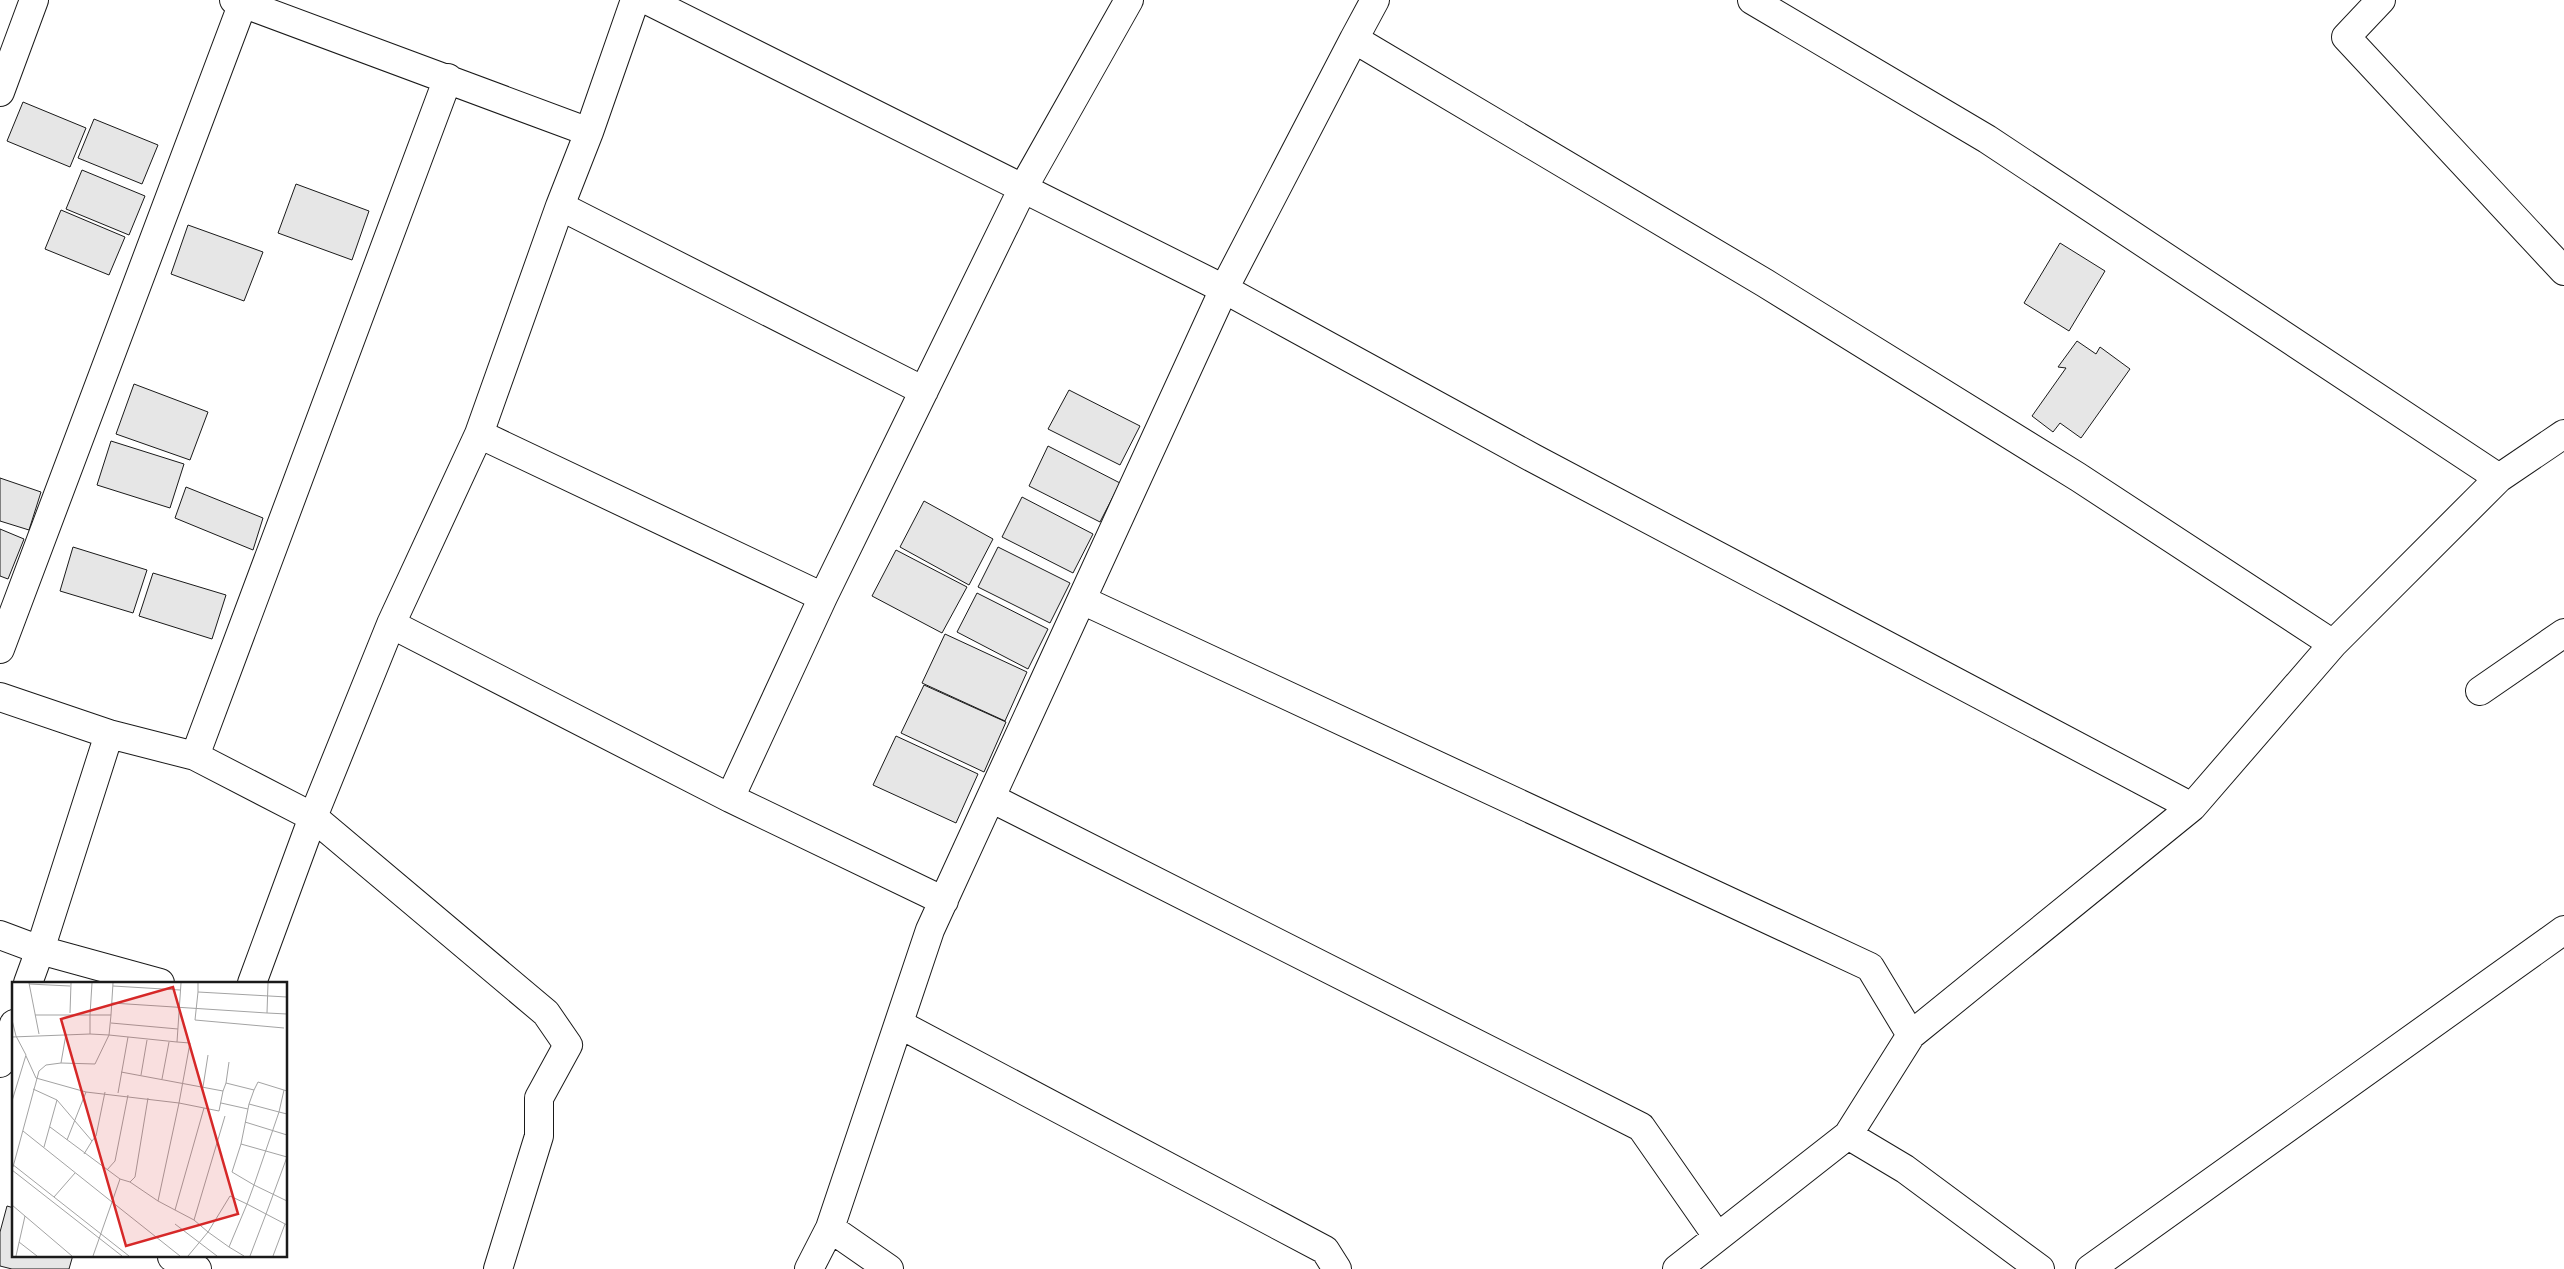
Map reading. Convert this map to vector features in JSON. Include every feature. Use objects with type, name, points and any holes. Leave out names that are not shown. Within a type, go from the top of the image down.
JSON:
[{"type":"street","points":[[0,92],[34,0]]},
{"type":"street","points":[[252,982],[313,817],[391,624],[479,434],[560,206],[589,132],[634,0]]},
{"type":"street","points":[[647,0],[1224,288],[1533,458],[2192,807]]},
{"type":"street","points":[[730,798],[823,598],[1023,188],[1129,0]]},
{"type":"street","points":[[809,1269],[830,1228],[930,930],[1224,288],[1375,0]]},
{"type":"street","points":[[1752,0],[1987,139],[2499,478]]},
{"type":"street","points":[[2382,0],[2346,37],[2564,271]]},
{"type":"street","points":[[0,649],[240,1],[589,132]]},
{"type":"street","points":[[1354,39],[1798,304],[2078,477],[2333,644]]},
{"type":"street","points":[[195,756],[448,78]]},
{"type":"street","points":[[560,206],[924,391]]},
{"type":"street","points":[[479,434],[823,598]]},
{"type":"street","points":[[1677,1269],[1848,1135],[1911,1035],[2192,807],[2333,644],[2499,478],[2564,434]]},
{"type":"street","points":[[1082,600],[1870,967],[1911,1035]]},
{"type":"street","points":[[391,624],[730,798],[944,901]]},
{"type":"street","points":[[2480,691],[2564,632]]},
{"type":"street","points":[[0,697],[109,734],[195,756],[313,817],[546,1013],[568,1045],[539,1098],[539,1136],[498,1269]]},
{"type":"street","points":[[28,982],[109,734]]},
{"type":"street","points":[[991,798],[1641,1126],[1717,1236]]},
{"type":"street","points":[[2090,1269],[2564,930]]},
{"type":"street","points":[[0,935],[40,950],[156,982]]},
{"type":"street","points":[[899,1024],[1325,1250],[1337,1269]]},
{"type":"street","points":[[0,1063],[12,1030]]},
{"type":"street","points":[[1848,1135],[1905,1169],[2040,1269]]},
{"type":"street","points":[[830,1228],[889,1269]]},
{"type":"street","points":[[171,1260],[197,1269]]},
{"type":"building","points":[[23,102],[86,128],[70,167],[7,141]]},
{"type":"building","points":[[94,119],[158,145],[142,184],[78,158]]},
{"type":"building","points":[[82,170],[145,196],[129,235],[66,209]]},
{"type":"building","points":[[296,184],[369,211],[352,260],[278,233]]},
{"type":"building","points":[[61,210],[125,237],[109,275],[45,249]]},
{"type":"building","points":[[188,225],[263,252],[244,301],[171,274]]},
{"type":"building","points":[[2060,243],[2105,271],[2069,331],[2024,303]]},
{"type":"building","points":[[2077,341],[2096,354],[2100,347],[2130,369],[2081,438],[2060,423],[2053,432],[2032,416],[2066,368],[2058,367]]},
{"type":"building","points":[[134,384],[208,412],[190,460],[116,434]]},
{"type":"building","points":[[1069,390],[1140,426],[1120,465],[1048,429]]},
{"type":"building","points":[[111,441],[184,464],[170,508],[97,485]]},
{"type":"building","points":[[1048,446],[1120,483],[1100,522],[1029,486]]},
{"type":"building","points":[[0,478],[41,492],[29,530],[0,521]]},
{"type":"building","points":[[186,487],[263,518],[253,550],[175,518]]},
{"type":"building","points":[[1022,497],[1093,534],[1073,573],[1002,537]]},
{"type":"building","points":[[924,501],[993,539],[969,585],[900,547]]},
{"type":"building","points":[[0,529],[24,539],[8,579],[0,576]]},
{"type":"building","points":[[73,547],[147,570],[133,613],[60,591]]},
{"type":"building","points":[[998,547],[1070,583],[1050,623],[978,587]]},
{"type":"building","points":[[896,550],[967,587],[942,633],[872,596]]},
{"type":"building","points":[[153,573],[226,595],[212,639],[139,616]]},
{"type":"building","points":[[977,593],[1048,629],[1028,669],[957,632]]},
{"type":"building","points":[[945,634],[1027,672],[1005,721],[922,683]]},
{"type":"building","points":[[924,685],[1006,722],[984,772],[901,733]]},
{"type":"building","points":[[896,736],[978,774],[956,823],[873,785]]},
{"type":"building","points":[[7,1206],[12,1207],[12,1256],[73,1256],[69,1269],[12,1269],[0,1266],[0,1232]]}]
